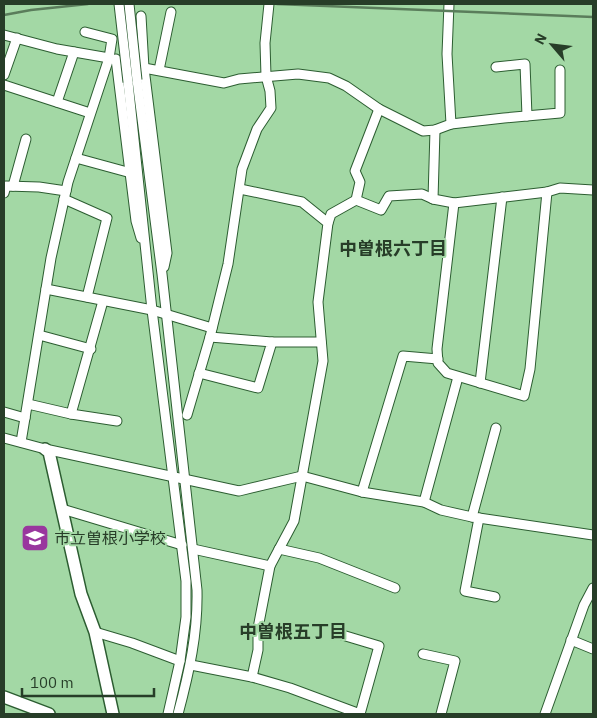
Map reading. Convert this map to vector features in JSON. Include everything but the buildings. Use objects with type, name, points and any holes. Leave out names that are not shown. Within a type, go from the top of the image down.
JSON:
[{"type":"main road","points":[[45,449],[49,452],[81,594],[95,632],[113,714]]},
{"type":"main road","points":[[4,697],[10,701],[48,714]]},
{"type":"street","points":[[119,4],[133,81],[162,274],[197,590],[197,610],[191,664],[178,714]]},
{"type":"street","points":[[128,4],[152,310],[186,581],[186,618],[180,661],[168,714]]},
{"type":"street","points":[[187,415],[210,337],[228,264],[242,169],[254,135],[271,108],[270,91],[266,76],[265,43],[269,4]]},
{"type":"street","points":[[449,4],[447,54],[452,124]]},
{"type":"street","points":[[159,70],[172,12]]},
{"type":"street","points":[[141,16],[144,68],[166,253],[162,274]]},
{"type":"street","points":[[85,32],[112,39],[112,58],[131,173],[136,221],[148,270]]},
{"type":"street","points":[[4,35],[74,52],[112,58],[144,68],[224,82],[298,74],[328,78],[346,86],[379,109],[423,131],[435,130],[452,124],[560,113],[560,70]]},
{"type":"street","points":[[4,74],[17,38]]},
{"type":"street","points":[[57,102],[74,52]]},
{"type":"street","points":[[21,442],[51,258],[65,195],[90,113],[112,58]]},
{"type":"street","points":[[496,67],[525,64],[528,116]]},
{"type":"street","points":[[4,85],[90,113]]},
{"type":"street","points":[[252,677],[258,650],[258,628],[270,566],[294,521],[323,361],[318,302],[328,222],[330,214],[356,200],[360,182],[355,171],[379,109]]},
{"type":"street","points":[[433,199],[435,130]]},
{"type":"street","points":[[13,186],[26,139]]},
{"type":"street","points":[[76,158],[131,173]]},
{"type":"street","points":[[4,193],[6,186],[39,187],[65,195],[107,218],[87,296]]},
{"type":"street","points":[[356,200],[381,210],[390,196],[422,194],[433,199],[454,203],[547,192],[560,188],[593,190]]},
{"type":"street","points":[[240,189],[302,202],[328,222]]},
{"type":"street","points":[[454,203],[437,349],[438,363],[447,373],[524,396],[530,370],[547,192]]},
{"type":"street","points":[[480,383],[502,197]]},
{"type":"street","points":[[46,289],[152,310],[212,328]]},
{"type":"street","points":[[71,414],[91,349],[103,301]]},
{"type":"street","points":[[39,335],[91,349]]},
{"type":"street","points":[[210,337],[272,342],[321,342]]},
{"type":"street","points":[[199,373],[258,388],[272,342]]},
{"type":"street","points":[[362,492],[403,356],[438,359]]},
{"type":"street","points":[[424,502],[458,377]]},
{"type":"street","points":[[28,404],[71,414],[117,421]]},
{"type":"street","points":[[4,412],[25,418]]},
{"type":"street","points":[[495,597],[465,591],[476,518],[496,428]]},
{"type":"street","points":[[4,438],[45,449],[239,491],[302,476],[362,492],[424,502],[441,510],[476,518],[593,535]]},
{"type":"street","points":[[62,509],[182,545]]},
{"type":"street","points":[[193,549],[270,566]]},
{"type":"street","points":[[279,549],[319,558],[395,588]]},
{"type":"street","points":[[545,714],[584,605],[593,588]]},
{"type":"street","points":[[95,632],[132,643],[180,661]]},
{"type":"street","points":[[191,664],[252,677],[290,688],[360,714],[379,646],[339,634]]},
{"type":"street","points":[[571,640],[593,649]]},
{"type":"street","points":[[423,654],[454,662],[441,714]]},
{"type":"railway","points":[[4,15],[88,4]]},
{"type":"railway","points":[[277,4],[593,17]]},
{"type":"place","name":"市立曽根小学校","points":[[35,538]]},
{"type":"district","name":"中曽根六丁目","points":[[393,248]]},
{"type":"district","name":"中曽根五丁目","points":[[293,631]]}]
